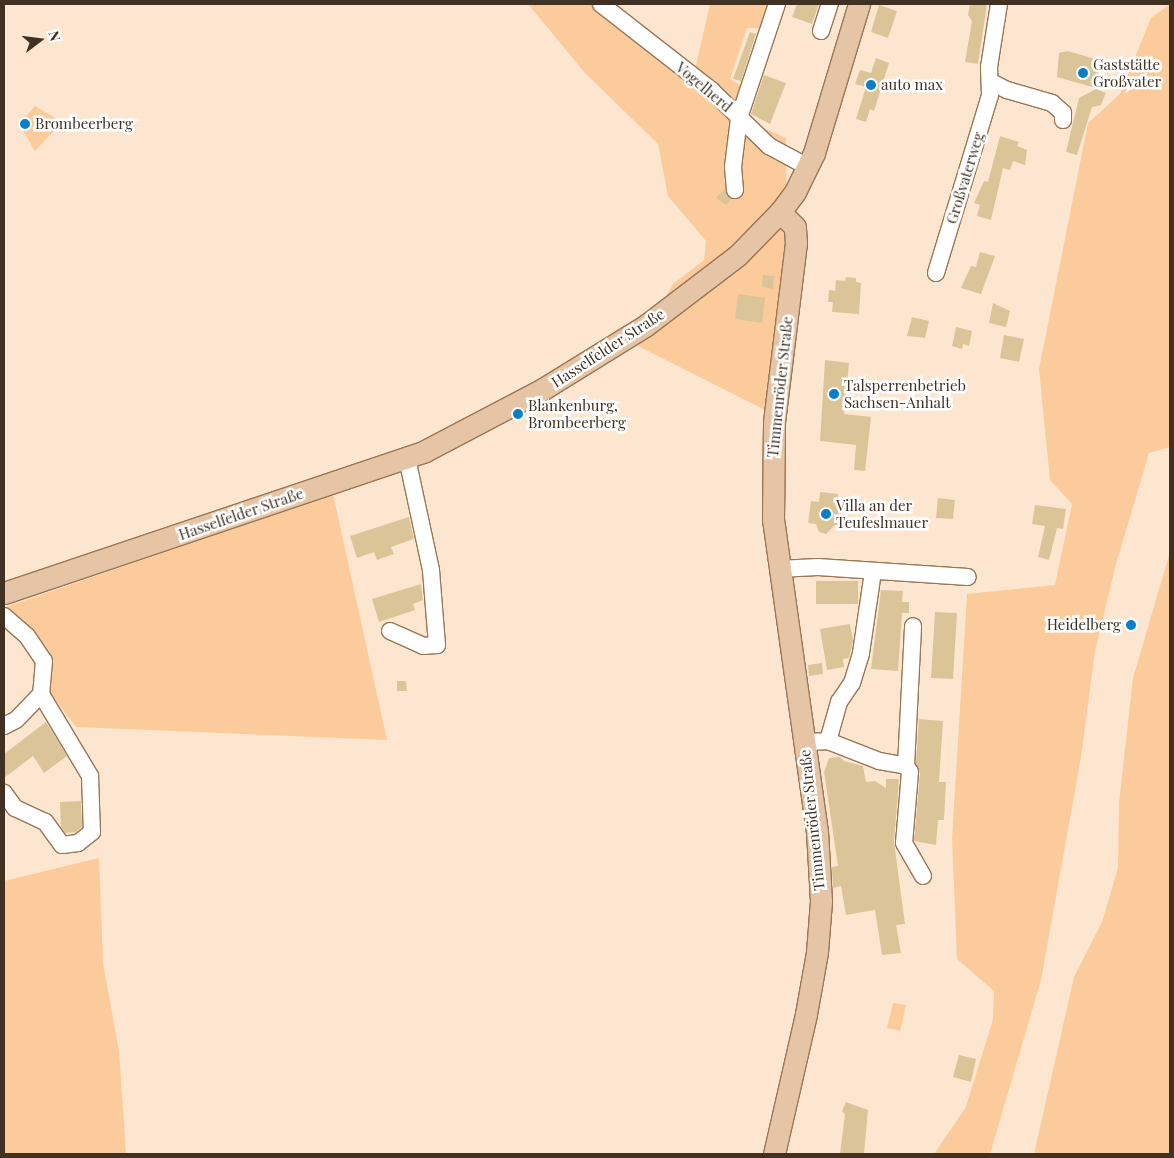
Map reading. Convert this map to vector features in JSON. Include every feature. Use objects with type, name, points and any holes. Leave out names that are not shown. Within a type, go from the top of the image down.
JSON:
[{"type":"main road","name":"Hasselfelder Straße","points":[[4,593],[407,458],[469,430],[616,346],[716,274],[780,212],[808,167],[859,4]]},
{"type":"main road","name":"Timmenröder Straße","points":[[774,1154],[806,1014],[820,924],[819,858],[778,569],[772,454],[796,243],[794,227],[780,212]]},
{"type":"street","name":"Vogelherd","points":[[601,4],[711,90],[769,146],[808,167]]},
{"type":"street","points":[[735,190],[733,166],[739,118],[777,4]]},
{"type":"street","points":[[821,31],[830,4]]},
{"type":"street","name":"Großvaterweg","points":[[936,274],[990,95],[989,67],[999,4]]},
{"type":"street","points":[[991,82],[1007,90],[1052,103],[1062,113],[1063,120]]},
{"type":"street","points":[[390,631],[423,646],[437,646],[431,570],[407,458]]},
{"type":"street","points":[[778,569],[818,568],[968,577]]},
{"type":"street","points":[[828,741],[840,702],[852,683],[861,653],[873,572]]},
{"type":"street","points":[[4,616],[27,636],[44,661],[41,694],[90,776],[92,832],[78,843],[62,845],[45,822],[16,808],[4,793]]},
{"type":"street","points":[[913,626],[906,766],[910,772],[904,844],[923,876]]},
{"type":"street","points":[[4,726],[16,720],[41,694]]},
{"type":"street","points":[[804,742],[828,741],[879,761],[906,766]]},
{"type":"shaded area","points":[[528,4],[594,4],[694,74],[710,4],[768,4],[759,28],[747,28],[730,79],[743,87],[748,121],[786,138],[787,262],[767,411],[638,346],[673,284],[704,260],[706,241],[668,196],[658,144],[585,73]]},
{"type":"shaded area","name":"Heidelberg","points":[[1170,4],[1170,447],[1149,453],[1116,564],[1095,651],[1081,757],[1041,980],[990,1154],[934,1154],[966,1107],[993,1019],[994,991],[957,959],[952,839],[967,594],[1055,585],[1072,504],[1050,480],[1039,369],[1088,123],[1120,94],[1151,18]]},
{"type":"shaded area","points":[[35,106],[62,122],[35,151],[19,124]]},
{"type":"shaded area","points":[[333,494],[387,740],[76,727],[48,690],[50,667],[6,607]]},
{"type":"shaded area","name":"Heidelberg","points":[[1170,552],[1170,1154],[1034,1154],[1074,977],[1102,922],[1118,868],[1119,803],[1133,678]]},
{"type":"shaded area","points":[[99,858],[103,963],[119,1051],[126,1154],[4,1154],[4,881]]},
{"type":"shaded area","points":[[893,1003],[906,1005],[900,1031],[887,1028]]},
{"type":"building","points":[[797,4],[819,4],[812,24],[792,17]]},
{"type":"building","points":[[970,4],[987,4],[978,64],[965,62],[972,21],[968,15]]},
{"type":"building","points":[[879,5],[897,11],[888,38],[871,32]]},
{"type":"building","points":[[750,32],[756,34],[741,81],[733,79]]},
{"type":"building","points":[[1068,51],[1102,61],[1096,88],[1057,77],[1059,53]]},
{"type":"building","name":"auto max","points":[[876,58],[889,63],[874,111],[870,109],[866,122],[856,119],[866,87],[855,84],[860,70],[871,73]]},
{"type":"building","points":[[764,75],[786,83],[770,124],[751,114]]},
{"type":"building","points":[[1096,89],[1106,93],[1101,105],[1092,107],[1077,155],[1066,152],[1079,98]]},
{"type":"building","points":[[1000,136],[1019,142],[1017,146],[1027,150],[1025,165],[1013,161],[1010,170],[1003,168],[991,220],[977,216],[980,205],[974,203],[984,181],[988,182]]},
{"type":"building","points":[[725,188],[731,199],[726,205],[716,198]]},
{"type":"building","points":[[980,252],[995,256],[981,294],[961,288],[971,266],[976,267]]},
{"type":"building","points":[[763,275],[774,276],[773,289],[762,287]]},
{"type":"building","points":[[846,277],[856,278],[856,282],[861,283],[859,314],[832,312],[833,302],[828,302],[829,290],[835,291],[836,280],[845,281]]},
{"type":"building","points":[[738,294],[765,298],[762,323],[735,319]]},
{"type":"building","points":[[993,303],[1010,311],[1006,327],[989,323]]},
{"type":"building","points":[[912,317],[929,321],[925,338],[907,336]]},
{"type":"building","points":[[956,327],[972,331],[969,346],[963,344],[962,349],[952,346]]},
{"type":"building","points":[[1004,335],[1024,339],[1019,362],[1000,358]]},
{"type":"building","name":"Talsperrenbetrieb Sachsen-Anhalt","points":[[825,360],[849,363],[844,414],[871,417],[865,471],[854,470],[856,445],[820,441]]},
{"type":"building","name":"Villa an der Teufeslmauer","points":[[820,492],[838,494],[837,505],[843,506],[840,526],[835,525],[826,534],[819,532],[816,524],[808,523],[811,501],[819,502]]},
{"type":"building","points":[[938,498],[955,500],[953,519],[936,518]]},
{"type":"building","points":[[1035,505],[1066,509],[1063,529],[1057,528],[1049,560],[1038,557],[1045,526],[1032,524]]},
{"type":"building","points":[[409,517],[414,539],[391,547],[394,554],[377,560],[374,552],[357,558],[350,536]]},
{"type":"building","points":[[816,581],[858,581],[858,604],[816,604]]},
{"type":"building","points":[[421,584],[423,600],[413,604],[415,610],[379,622],[372,599]]},
{"type":"building","points":[[881,590],[903,591],[902,602],[909,602],[909,613],[902,613],[898,671],[871,669]]},
{"type":"building","points":[[935,612],[957,613],[953,679],[931,678]]},
{"type":"building","points":[[850,624],[853,641],[849,658],[843,659],[844,667],[827,670],[820,629]]},
{"type":"building","points":[[822,663],[823,674],[809,676],[808,665]]},
{"type":"building","points":[[397,681],[406,681],[407,691],[397,691]]},
{"type":"building","points":[[919,719],[943,721],[939,782],[946,782],[944,820],[938,820],[936,845],[914,841],[920,773],[916,763]]},
{"type":"building","points":[[46,722],[67,756],[44,773],[33,756],[4,778],[4,754]]},
{"type":"building","points":[[840,757],[844,761],[863,766],[866,782],[875,781],[886,788],[886,779],[899,779],[894,842],[905,924],[896,925],[901,953],[882,955],[875,910],[846,915],[841,886],[833,888],[832,867],[838,866],[824,772],[829,758]]},
{"type":"building","points":[[81,801],[82,827],[76,832],[65,833],[61,827],[60,802]]},
{"type":"building","points":[[959,1055],[976,1059],[971,1082],[953,1077]]},
{"type":"building","points":[[846,1102],[868,1110],[864,1154],[840,1154],[845,1114],[842,1111]]},
{"type":"place","name":"Gaststätte Großvater","points":[[1083,73]]},
{"type":"place","name":"auto max","points":[[871,85]]},
{"type":"place","name":"Brombeerberg","points":[[25,124]]},
{"type":"place","name":"Talsperrenbetrieb Sachsen-Anhalt","points":[[834,394]]},
{"type":"place","name":"Blankenburg, Brombeerberg","points":[[518,414]]},
{"type":"place","name":"Villa an der Teufeslmauer","points":[[826,514]]},
{"type":"place","name":"Heidelberg","points":[[1131,625]]}]
